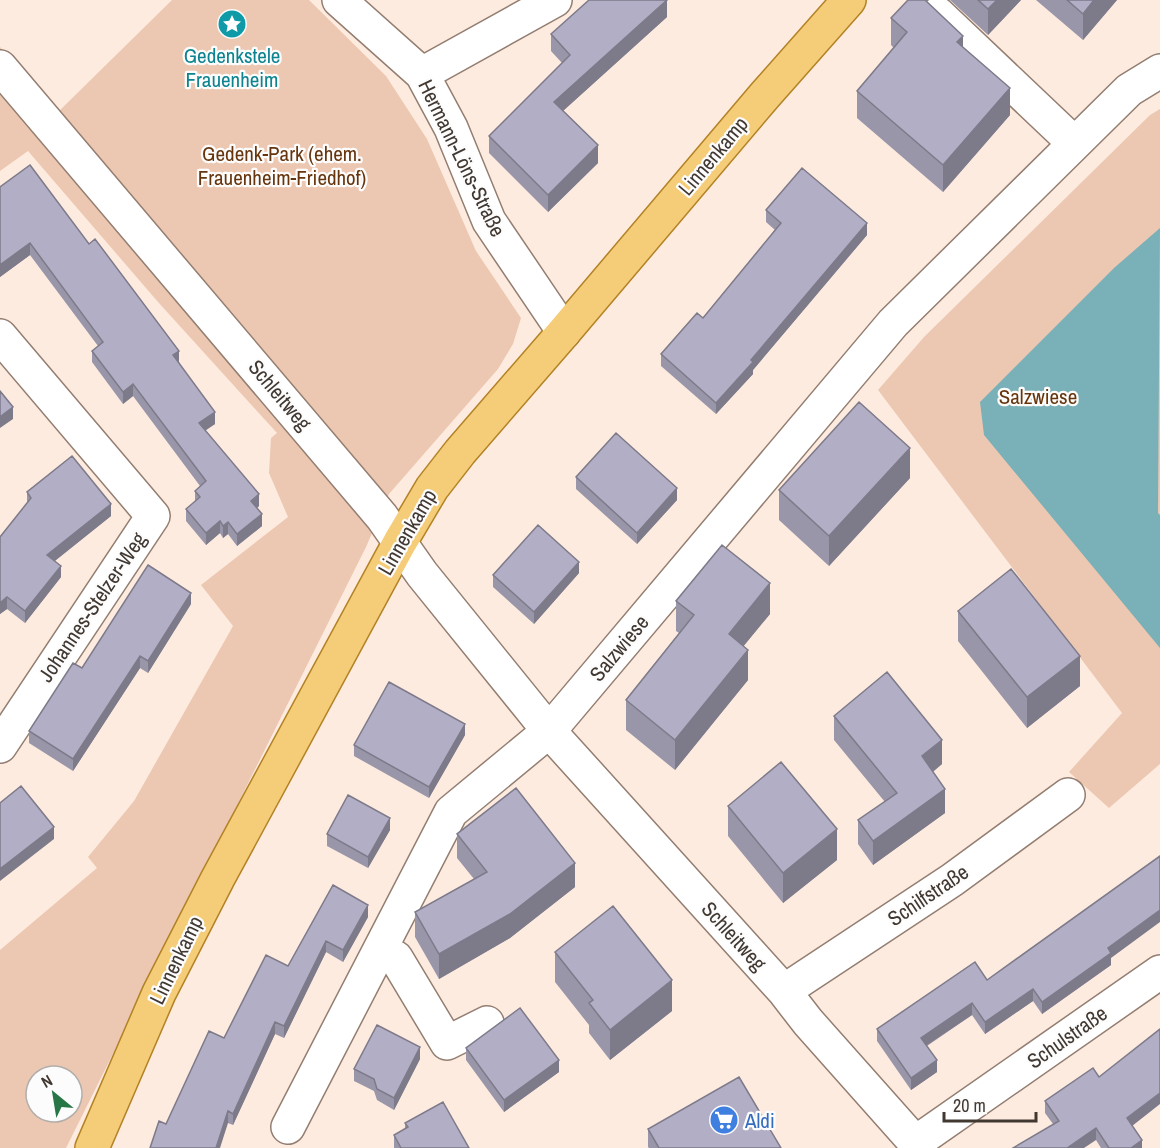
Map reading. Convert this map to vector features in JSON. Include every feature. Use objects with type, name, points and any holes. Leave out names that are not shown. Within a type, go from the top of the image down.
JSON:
[{"type":"main road","name":"Linnenkamp","points":[[92,1148],[164,982],[400,542],[432,488],[460,452],[765,94],[849,0]]},
{"type":"street","name":"Hermann-Löns-Straße","points":[[339,0],[422,74],[451,128],[489,221],[564,332]]},
{"type":"street","points":[[422,74],[555,0]]},
{"type":"street","points":[[938,14],[1074,143]]},
{"type":"street","name":"Schleitweg","points":[[0,67],[382,517],[422,574],[549,731],[784,991],[808,1022],[918,1145]]},
{"type":"street","name":"Salzwiese","points":[[549,731],[893,323],[1129,90],[1160,70]]},
{"type":"street","name":"Johannes-Stelzer-Weg","points":[[0,336],[153,516],[0,746]]},
{"type":"street","points":[[288,1127],[451,812],[549,731]]},
{"type":"street","name":"Schilfstraße","points":[[784,991],[952,880],[1068,795]]},
{"type":"street","points":[[380,949],[396,958],[447,1043],[487,1023]]},
{"type":"street","name":"Schulstraße","points":[[918,1145],[1160,972]]},
{"type":"green space","name":"Gedenk-Park (ehem. Frauenheim-Friedhof)","points":[[172,0],[309,0],[386,76],[427,139],[476,251],[521,318],[513,344],[498,369],[389,494],[366,547],[84,1112],[84,1064],[24,1064],[24,1124],[78,1124],[66,1148],[0,1148],[0,950],[97,868],[88,857],[134,801],[233,626],[201,585],[288,517],[269,473],[271,438],[277,433],[158,302],[28,151],[0,171],[0,47],[56,114]]},
{"type":"green space","name":"Salzwiese","points":[[1160,109],[1160,764],[1109,808],[1069,772],[1122,713],[878,390],[924,337],[1150,115]]},
{"type":"water","points":[[1160,228],[1158,513],[1160,515],[1160,648],[984,435],[980,402],[1114,268]]},
{"type":"building","points":[[589,0],[667,0],[554,102],[598,145],[548,195],[489,136],[570,55],[551,34]]},
{"type":"building","points":[[908,0],[925,0],[963,36],[957,42],[1010,88],[943,165],[857,91],[907,32],[891,18]]},
{"type":"building","points":[[978,0],[997,0],[988,9]]},
{"type":"building","points":[[1067,0],[1094,0],[1083,14]]},
{"type":"building","points":[[30,165],[89,244],[95,239],[179,351],[173,355],[215,412],[199,423],[259,494],[251,501],[262,514],[237,534],[228,522],[223,526],[220,521],[206,533],[186,509],[200,497],[195,491],[206,481],[133,384],[123,392],[92,351],[103,342],[30,243],[0,265],[0,187]]},
{"type":"building","points":[[802,168],[867,223],[751,360],[753,362],[716,403],[661,354],[697,313],[703,318],[781,223],[766,210]]},
{"type":"building","points":[[0,391],[13,407],[0,417]]},
{"type":"building","points":[[859,402],[910,448],[829,536],[779,490]]},
{"type":"building","points":[[616,433],[677,488],[637,533],[576,477]]},
{"type":"building","points":[[72,456],[111,504],[47,555],[61,566],[25,611],[7,597],[0,603],[0,537],[31,498],[27,492]]},
{"type":"building","points":[[538,525],[579,562],[534,612],[493,575]]},
{"type":"building","points":[[722,545],[770,583],[729,634],[748,650],[675,740],[626,700],[694,615],[676,601]]},
{"type":"building","points":[[148,565],[191,593],[148,661],[140,656],[73,759],[29,731],[73,663],[82,668]]},
{"type":"building","points":[[1011,569],[1080,656],[1027,697],[958,611]]},
{"type":"building","points":[[887,672],[942,740],[922,756],[945,789],[873,841],[858,820],[897,793],[834,716]]},
{"type":"building","points":[[389,682],[465,724],[429,787],[354,745]]},
{"type":"building","points":[[781,762],[837,829],[783,873],[728,806]]},
{"type":"building","points":[[21,786],[54,827],[0,869],[0,803]]},
{"type":"building","points":[[516,788],[575,863],[510,914],[439,954],[415,912],[487,872],[457,834]]},
{"type":"building","points":[[348,795],[390,818],[368,857],[327,834]]},
{"type":"building","points":[[1160,856],[1160,910],[1108,948],[1111,953],[1042,1002],[1033,989],[985,1022],[972,1003],[921,1038],[937,1060],[911,1078],[877,1029],[975,962],[987,980]]},
{"type":"building","points":[[333,885],[368,905],[343,950],[326,941],[284,1026],[275,1022],[233,1114],[228,1111],[216,1148],[150,1148],[159,1121],[166,1124],[209,1031],[224,1038],[266,955],[288,966]]},
{"type":"building","points":[[613,906],[672,980],[610,1030],[589,1003],[593,1000],[555,952]]},
{"type":"building","points":[[520,1008],[559,1060],[504,1100],[466,1048]]},
{"type":"building","points":[[377,1025],[420,1047],[394,1098],[377,1089],[374,1079],[354,1069]]},
{"type":"building","points":[[1160,1029],[1160,1093],[1127,1118],[1142,1140],[1131,1148],[1109,1148],[1096,1128],[1067,1148],[1013,1148],[1059,1121],[1045,1101],[1093,1068],[1099,1077]]},
{"type":"building","name":"Aldi","points":[[739,1077],[781,1148],[659,1148],[648,1129]]},
{"type":"building","points":[[443,1102],[469,1148],[401,1148],[394,1135],[408,1127],[405,1123]]},
{"type":"place","name":"Gedenkstele Frauenheim","points":[[232,24]]},
{"type":"place","name":"Aldi","points":[[724,1120]]}]
